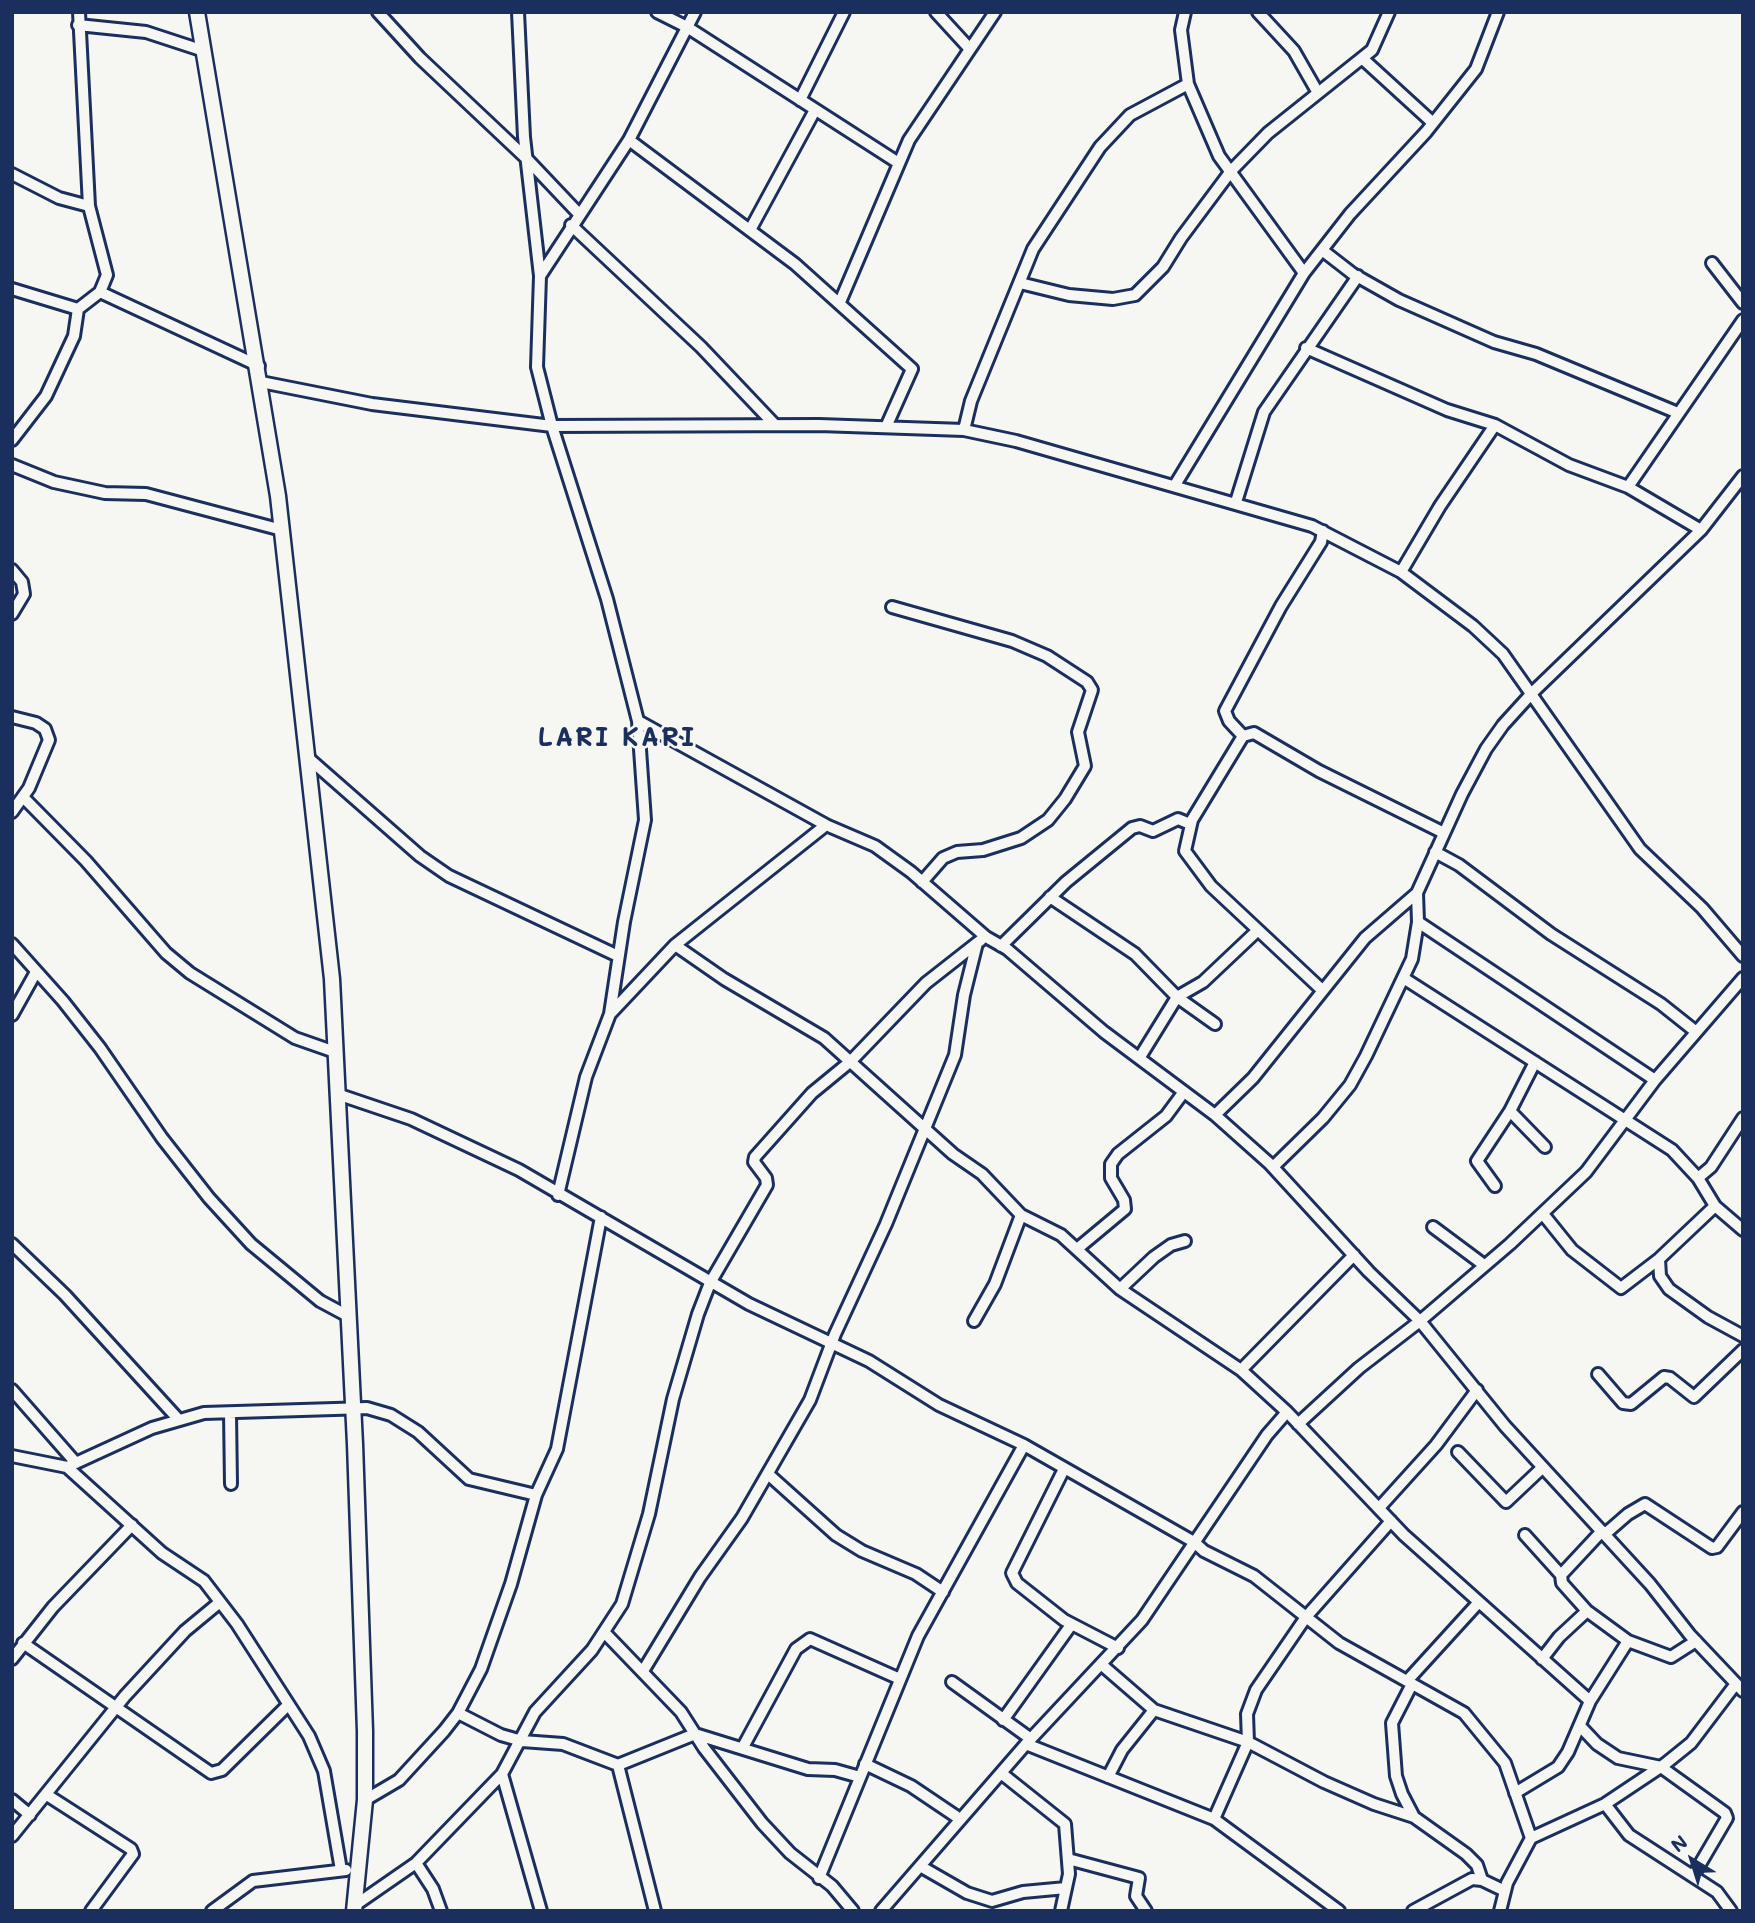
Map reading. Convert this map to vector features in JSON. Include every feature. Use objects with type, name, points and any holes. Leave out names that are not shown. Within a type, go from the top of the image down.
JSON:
[{"type":"street","points":[[13,438],[46,396],[74,336],[78,309],[100,292],[107,275],[89,206],[79,12]]},
{"type":"street","points":[[197,12],[261,382],[282,530],[332,979],[352,1408],[365,1800],[354,1908]]},
{"type":"street","points":[[378,12],[420,58],[526,158],[579,214]]},
{"type":"street","points":[[518,12],[526,158],[540,276],[537,367],[552,426],[607,599],[638,721],[645,820],[618,956],[610,1014],[586,1077],[558,1195]]},
{"type":"street","points":[[657,12],[687,27],[897,162]]},
{"type":"street","points":[[540,276],[629,140],[695,12]]},
{"type":"street","points":[[800,100],[844,12]]},
{"type":"street","points":[[936,12],[969,48]]},
{"type":"street","points":[[840,302],[897,162],[995,12]]},
{"type":"street","points":[[1185,12],[1181,30],[1188,84],[1219,156],[1304,273]]},
{"type":"street","points":[[1258,12],[1294,51],[1318,93]]},
{"type":"street","points":[[1020,283],[1069,295],[1113,299],[1135,295],[1163,267],[1181,237],[1231,171],[1268,133],[1372,50],[1390,12]]},
{"type":"street","points":[[1175,485],[1304,273],[1350,214],[1433,123],[1476,69],[1498,12]]},
{"type":"street","points":[[78,25],[146,32],[204,51]]},
{"type":"street","points":[[1363,59],[1433,123]]},
{"type":"street","points":[[964,430],[971,401],[1033,249],[1100,147],[1130,115],[1188,84]]},
{"type":"street","points":[[750,230],[815,110]]},
{"type":"street","points":[[629,140],[750,230],[840,302],[912,369],[886,427]]},
{"type":"street","points":[[12,174],[59,198],[89,206]]},
{"type":"street","points":[[572,225],[701,347],[775,425]]},
{"type":"street","points":[[1322,250],[1358,276],[1399,300],[1494,342],[1536,354],[1678,413]]},
{"type":"street","points":[[1712,263],[1743,303]]},
{"type":"street","points":[[1237,502],[1264,412],[1358,276]]},
{"type":"street","points":[[12,289],[78,309]]},
{"type":"street","points":[[100,292],[258,366]]},
{"type":"street","points":[[1628,487],[1743,320]]},
{"type":"street","points":[[1306,348],[1447,410],[1495,425],[1569,465],[1628,487],[1701,530]]},
{"type":"street","points":[[261,382],[372,404],[552,426],[775,425],[964,430],[1016,441],[1237,502],[1323,531],[1401,572],[1473,626],[1503,654],[1532,692],[1612,813],[1640,849],[1702,908],[1743,956]]},
{"type":"street","points":[[1401,572],[1440,506],[1495,425]]},
{"type":"street","points":[[12,465],[54,482],[105,493],[146,494],[282,530]]},
{"type":"street","points":[[1216,1115],[1253,1078],[1321,989],[1365,938],[1417,893],[1486,749],[1532,692],[1701,530],[1743,476]]},
{"type":"street","points":[[1243,736],[1229,721],[1225,711],[1281,606],[1321,541],[1323,531]]},
{"type":"street","points":[[12,570],[22,582],[24,594],[12,614]]},
{"type":"street","points":[[892,607],[1012,641],[1047,656],[1087,682],[1091,690],[1078,732],[1085,766],[1065,799],[1048,820],[1021,838],[983,850],[957,852],[943,858],[922,882]]},
{"type":"street","points":[[12,716],[36,723],[45,729],[49,740],[23,797],[12,812]]},
{"type":"street","points":[[638,721],[826,825],[875,846],[922,882],[981,940],[1002,946],[1104,1031],[1183,1093],[1216,1115],[1273,1167],[1354,1255],[1420,1321],[1542,1468],[1604,1533],[1739,1688],[1691,1743],[1661,1767],[1605,1804],[1531,1838],[1505,1891],[1500,1911]]},
{"type":"street","points":[[1321,989],[1211,886],[1185,851],[1190,824],[1243,736],[1254,733],[1320,771],[1444,832]]},
{"type":"street","points":[[306,756],[419,856],[449,876],[618,956]]},
{"type":"street","points":[[23,797],[86,861],[166,953],[190,973],[296,1038],[335,1052]]},
{"type":"street","points":[[1002,946],[1049,897],[1132,828],[1140,826],[1153,831],[1178,819],[1190,824]]},
{"type":"street","points":[[610,1014],[675,945],[826,825]]},
{"type":"street","points":[[1435,852],[1459,864],[1550,934],[1661,1004],[1695,1031]]},
{"type":"street","points":[[1273,1167],[1299,1144],[1350,1085],[1405,979],[1418,922],[1417,893]]},
{"type":"street","points":[[1049,897],[1135,954],[1177,997],[1215,1024]]},
{"type":"street","points":[[1418,922],[1655,1080]]},
{"type":"street","points":[[1140,1057],[1177,997],[1203,982],[1258,930]]},
{"type":"street","points":[[354,1908],[416,1863],[502,1774],[522,1741],[535,1712],[605,1633],[622,1604],[649,1514],[673,1399],[710,1283],[766,1185],[766,1178],[754,1162],[755,1157],[812,1093],[851,1061],[926,983],[981,940]]},
{"type":"street","points":[[643,1671],[768,1474],[810,1400],[955,1055],[964,995],[981,940]]},
{"type":"street","points":[[12,944],[100,1048],[162,1138],[209,1198],[251,1244],[320,1301],[348,1316]]},
{"type":"street","points":[[675,945],[724,979],[824,1038],[953,1154],[982,1174],[1021,1214],[1061,1235],[1121,1289],[1241,1370],[1287,1412],[1391,1521],[1590,1701]]},
{"type":"street","points":[[12,1015],[36,972]]},
{"type":"street","points":[[1298,1424],[1359,1368],[1420,1321],[1485,1265],[1586,1172],[1655,1080],[1743,978]]},
{"type":"street","points":[[1405,979],[1672,1150],[1698,1178],[1715,1206],[1743,1230]]},
{"type":"street","points":[[1495,1186],[1477,1161],[1510,1111],[1535,1062]]},
{"type":"street","points":[[1077,1249],[1125,1209],[1124,1200],[1111,1178],[1111,1164],[1118,1154],[1166,1116],[1183,1093]]},
{"type":"street","points":[[337,1094],[411,1119],[519,1170],[710,1283],[869,1361],[979,1426],[1024,1445],[1194,1542],[1204,1551],[1254,1576],[1339,1643],[1464,1713],[1505,1763],[1531,1838]]},
{"type":"street","points":[[1510,1111],[1545,1147]]},
{"type":"street","points":[[1698,1178],[1711,1167],[1743,1118]]},
{"type":"street","points":[[1543,1214],[1572,1250],[1617,1288],[1625,1286],[1659,1259],[1715,1206]]},
{"type":"street","points":[[974,1321],[995,1284],[1021,1214]]},
{"type":"street","points":[[365,1800],[399,1780],[458,1713],[481,1669],[511,1584],[536,1495],[557,1449],[601,1217]]},
{"type":"street","points":[[1433,1227],[1485,1265]]},
{"type":"street","points":[[1121,1289],[1154,1257],[1171,1245],[1185,1241]]},
{"type":"street","points":[[12,1244],[65,1295],[179,1420]]},
{"type":"street","points":[[1241,1370],[1354,1255]]},
{"type":"street","points":[[1659,1259],[1660,1276],[1669,1289],[1707,1317],[1743,1336]]},
{"type":"street","points":[[1598,1374],[1623,1404],[1631,1404],[1664,1377],[1670,1378],[1694,1397],[1743,1350]]},
{"type":"street","points":[[12,1390],[71,1465],[162,1553],[204,1581],[220,1602],[309,1736],[324,1771],[341,1870]]},
{"type":"street","points":[[1379,1508],[1436,1445],[1477,1390]]},
{"type":"street","points":[[12,1455],[71,1465],[152,1428],[204,1413],[367,1408],[391,1415],[418,1432],[469,1479],[536,1495]]},
{"type":"street","points":[[881,1911],[1029,1741],[1142,1620],[1267,1435],[1287,1412]]},
{"type":"street","points":[[230,1413],[230,1484]]},
{"type":"street","points":[[819,1878],[918,1636],[1024,1445]]},
{"type":"street","points":[[1458,1452],[1506,1502],[1542,1468]]},
{"type":"street","points":[[1064,1469],[1012,1573],[1017,1583],[1071,1625],[1118,1648]]},
{"type":"street","points":[[768,1474],[836,1535],[862,1551],[916,1574],[943,1592]]},
{"type":"street","points":[[1561,1575],[1604,1533],[1646,1504],[1684,1532],[1712,1548],[1717,1547],[1743,1512]]},
{"type":"street","points":[[1214,1819],[1248,1742],[1247,1714],[1256,1690],[1306,1617],[1391,1521]]},
{"type":"street","points":[[12,1659],[23,1643],[132,1525]]},
{"type":"street","points":[[1525,1535],[1561,1575],[1562,1583],[1587,1611],[1628,1641],[1671,1657],[1696,1641]]},
{"type":"street","points":[[12,1836],[125,1696],[185,1631],[220,1602]]},
{"type":"street","points":[[1414,1817],[1396,1776],[1392,1723],[1410,1682],[1479,1602]]},
{"type":"street","points":[[1542,1659],[1559,1637],[1587,1611]]},
{"type":"street","points":[[1003,1720],[1071,1625]]},
{"type":"street","points":[[605,1633],[681,1712],[762,1823],[819,1878],[832,1886],[853,1911]]},
{"type":"street","points":[[743,1747],[796,1649],[810,1639],[900,1679]]},
{"type":"street","points":[[1515,1793],[1558,1767],[1590,1701],[1628,1641]]},
{"type":"street","points":[[23,1643],[211,1773],[222,1770],[288,1705]]},
{"type":"street","points":[[1102,1665],[1154,1710],[1248,1742],[1324,1782],[1374,1804],[1414,1817],[1466,1854],[1477,1865],[1482,1880]]},
{"type":"street","points":[[952,1682],[1029,1741],[1108,1777],[1214,1819],[1339,1911]]},
{"type":"street","points":[[1108,1777],[1122,1749],[1154,1710]]},
{"type":"street","points":[[458,1713],[501,1735],[522,1741],[563,1744],[618,1765],[695,1734],[808,1769],[835,1770],[860,1777]]},
{"type":"street","points":[[1580,1726],[1597,1744],[1618,1758],[1661,1767],[1725,1813],[1727,1818],[1693,1876]]},
{"type":"street","points":[[866,1763],[911,1786],[960,1819]]},
{"type":"street","points":[[618,1765],[656,1911]]},
{"type":"street","points":[[1001,1773],[1065,1824],[1068,1859],[1061,1911]]},
{"type":"street","points":[[502,1774],[541,1911]]},
{"type":"street","points":[[47,1795],[131,1849],[133,1854],[91,1911]]},
{"type":"street","points":[[12,1800],[30,1815]]},
{"type":"street","points":[[1605,1804],[1629,1835],[1717,1892],[1731,1911]]},
{"type":"street","points":[[1068,1859],[1139,1878],[1136,1896],[1146,1911]]},
{"type":"street","points":[[416,1863],[433,1889],[441,1911]]},
{"type":"street","points":[[920,1866],[967,1893],[992,1900],[1023,1892],[1066,1888]]},
{"type":"street","points":[[212,1911],[253,1881],[358,1869]]},
{"type":"street","points":[[1413,1911],[1472,1880],[1482,1880],[1505,1891]]},
{"type":"district","name":"LARI KARI","points":[[617,738]]}]
